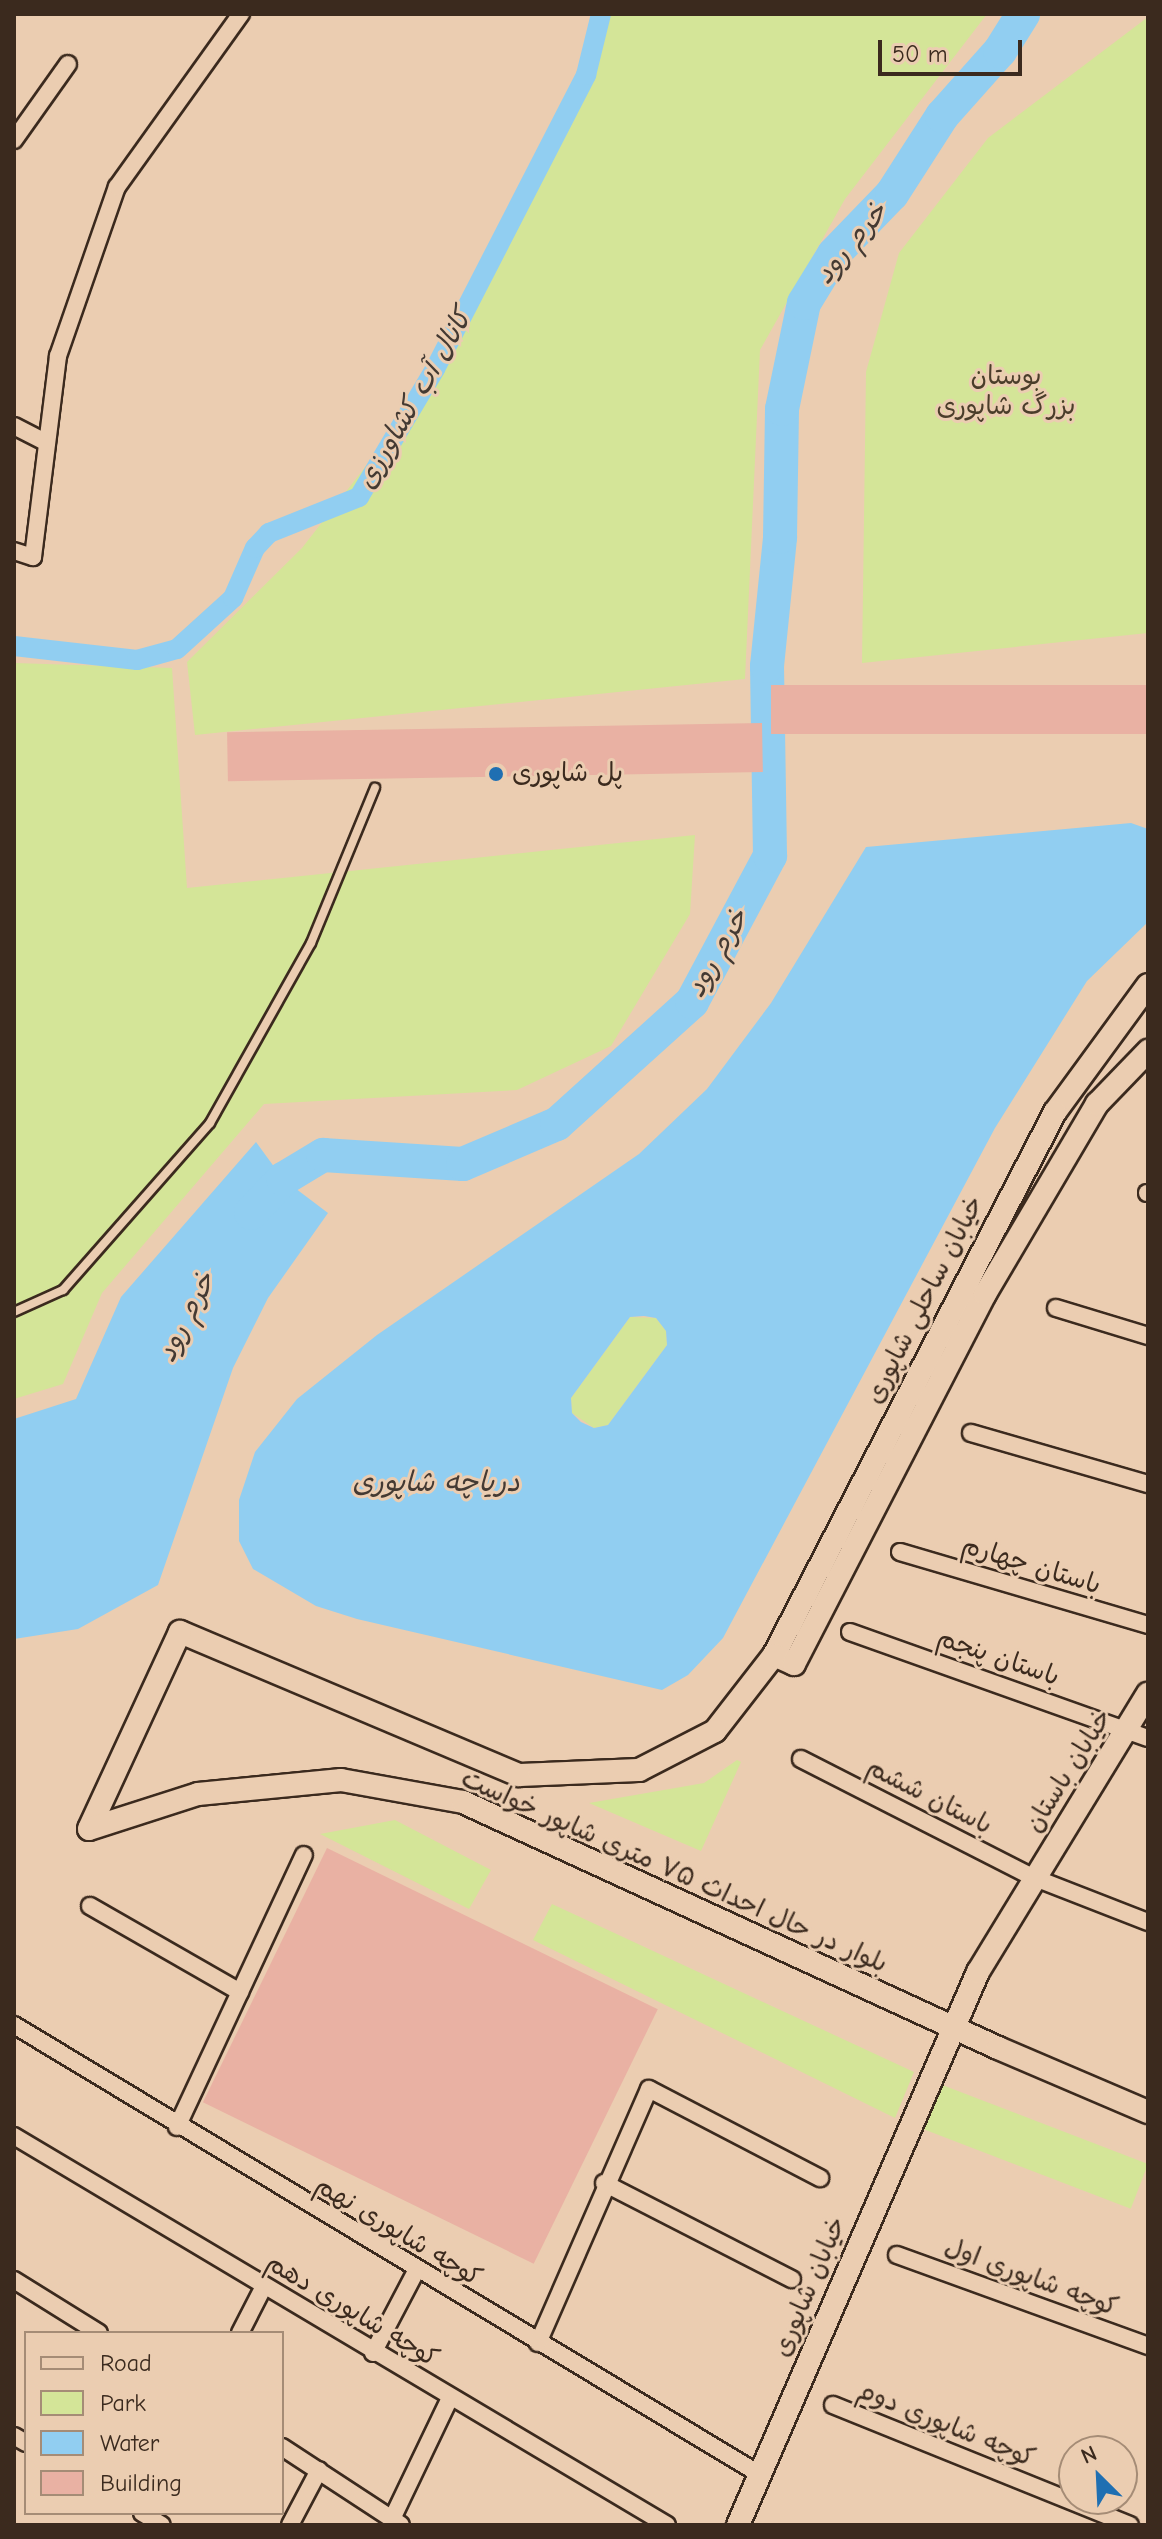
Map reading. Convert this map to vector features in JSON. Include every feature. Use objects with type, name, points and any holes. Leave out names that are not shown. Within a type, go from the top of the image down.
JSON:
[{"type":"street","points":[[14,551],[33,557],[58,356],[117,187],[241,14]]},
{"type":"street","points":[[14,140],[68,64]]},
{"type":"street","points":[[14,426],[47,443]]},
{"type":"street","name":"خیابان ساحلی شاپوری","points":[[784,1659],[964,1284],[1055,1112],[1148,985]]},
{"type":"street","name":"خیابان ساحلی شاپوری","points":[[784,1659],[985,1294],[1097,1104],[1148,1051]]},
{"type":"street","points":[[964,1284],[985,1294]]},
{"type":"street","points":[[1056,1308],[1148,1336]]},
{"type":"street","points":[[971,1433],[1148,1484]]},
{"type":"street","name":"باستان چهارم","points":[[900,1552],[1148,1625]]},
{"type":"street","name":"بلوار در حال احداث ۷۵ متری شاپور خواست","points":[[784,1659],[715,1731],[639,1770],[519,1775],[180,1632],[89,1829],[198,1794],[341,1780],[463,1802],[952,2027],[1148,2112]]},
{"type":"street","name":"باستان پنجم","points":[[850,1632],[1139,1733]]},
{"type":"street","name":"خیابان باستان","points":[[952,2027],[1035,1878],[1139,1733],[1148,1694]]},
{"type":"street","name":"باستان ششم","points":[[801,1759],[1035,1878],[1148,1922]]},
{"type":"street","points":[[177,2127],[304,1855]]},
{"type":"street","points":[[90,1906],[240,1992]]},
{"type":"street","name":"کوچه شاپوری نهم","points":[[14,2025],[416,2271],[761,2475]]},
{"type":"street","name":"خیابان شاپوری","points":[[738,2525],[952,2027]]},
{"type":"street","points":[[538,2343],[604,2183],[649,2089],[820,2178]]},
{"type":"street","name":"کوچه شاپوری دهم","points":[[14,2136],[373,2353],[667,2525]]},
{"type":"street","points":[[604,2183],[792,2279]]},
{"type":"street","name":"کوچه شاپوری اول","points":[[897,2255],[1148,2346]]},
{"type":"street","points":[[373,2353],[416,2271]]},
{"type":"street","points":[[14,2280],[96,2331]]},
{"type":"street","points":[[241,2331],[264,2286]]},
{"type":"street","points":[[284,2448],[397,2522],[450,2398]]},
{"type":"street","name":"کوچه شاپوری دوم","points":[[833,2405],[1130,2525]]},
{"type":"street","points":[[290,2525],[319,2470]]},
{"type":"lane","points":[[14,1312],[63,1290],[210,1123],[311,943],[375,788]]},
{"type":"green space","points":[[603,14],[987,14],[845,199],[760,350],[745,679],[195,735],[187,662],[302,548],[447,362]]},
{"type":"green space","name":"بوستان بزرگ شاپوری","points":[[1148,17],[1148,633],[862,663],[866,372],[899,253],[988,138]]},
{"type":"green space","points":[[14,663],[172,668],[187,888],[695,835],[690,914],[611,1046],[517,1090],[264,1104],[102,1293],[63,1384],[14,1399]]},
{"type":"green space","points":[[630,1317],[656,1318],[666,1331],[667,1345],[608,1425],[594,1428],[572,1413],[571,1398]]},
{"type":"green space","points":[[737,1760],[741,1762],[701,1851],[589,1803],[704,1783]]},
{"type":"green space","points":[[395,1820],[491,1870],[469,1909],[320,1834]]},
{"type":"green space","points":[[552,1904],[914,2072],[895,2118],[533,1940]]},
{"type":"green space","points":[[937,2083],[1148,2164],[1131,2209],[920,2128]]},
{"type":"water","name":"دریاچه شاپوری","points":[[1131,823],[1148,829],[1148,922],[1087,981],[995,1128],[723,1638],[688,1675],[662,1690],[357,1619],[316,1606],[253,1569],[239,1541],[239,1500],[255,1452],[297,1399],[377,1335],[639,1154],[707,1089],[771,1003],[866,847]],"holes":[[[630,1317],[656,1318],[666,1331],[667,1345],[608,1425],[594,1428],[581,1422],[572,1413],[571,1398]]]},
{"type":"water","points":[[256,1142],[283,1179],[328,1213],[268,1298],[233,1368],[158,1585],[78,1629],[14,1639],[14,1419],[76,1399],[121,1297]]},
{"type":"building","points":[[771,685],[1148,685],[1148,734],[771,734]]},
{"type":"building","points":[[762,723],[763,772],[228,781],[227,732]]},
{"type":"building","points":[[327,1848],[658,2009],[534,2264],[203,2102]]},
{"type":"waterway","name":"کانال آب کشاورزی","points":[[14,646],[137,660],[177,649],[233,598],[255,548],[269,533],[359,497],[435,369],[586,75],[601,14]]},
{"type":"waterway","name":"خرم رود","points":[[251,1213],[283,1179],[323,1155],[463,1164],[557,1124],[692,1002],[770,856],[767,666],[780,537],[782,409],[804,303],[834,254],[892,194],[942,116],[1000,51],[1023,14]]},
{"type":"place","name":"پل شاپوری","points":[[496,774]]}]
